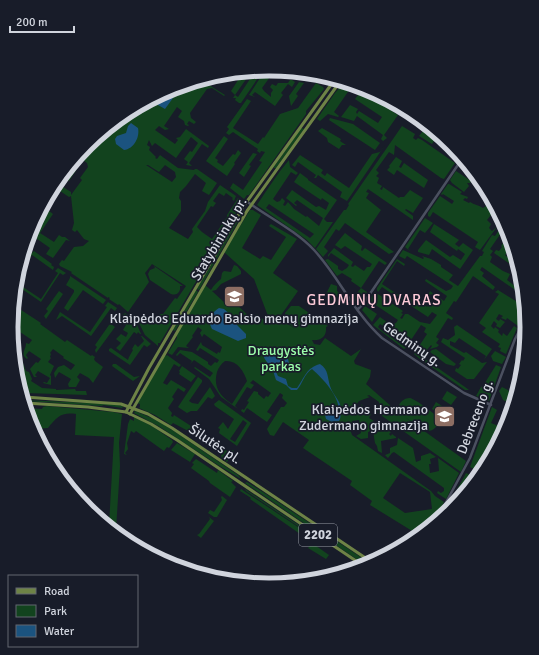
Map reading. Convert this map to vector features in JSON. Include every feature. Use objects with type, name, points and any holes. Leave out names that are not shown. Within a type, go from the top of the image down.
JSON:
[{"type":"main road","name":"Statybininkų pr.","points":[[126,412],[149,368],[243,207],[331,84]]},
{"type":"main road","name":"Statybininkų pr.","points":[[130,414],[250,204],[337,86]]},
{"type":"main road","points":[[323,95],[327,98]]},
{"type":"main road","points":[[272,166],[273,169],[276,169]]},
{"type":"main road","points":[[171,331],[176,333]]},
{"type":"main road","points":[[149,368],[151,371],[154,371]]},
{"type":"main road","name":"Šilutės pl.","points":[[28,396],[109,402],[129,406],[153,417],[172,428],[367,560]]},
{"type":"main road","name":"Šilutės pl.","points":[[30,403],[88,407],[126,412],[158,427],[359,563]]},
{"type":"main road","points":[[241,483],[245,477]]},
{"type":"street","points":[[358,309],[363,304],[460,163]]},
{"type":"street","name":"Gedminų g.","points":[[250,204],[307,243],[319,256],[371,327],[382,338],[464,393],[491,405]]},
{"type":"street","name":"Debreceno g.","points":[[443,509],[465,470],[515,339],[521,328]]},
{"type":"green space","points":[[271,76],[262,88],[271,97],[273,90],[270,87],[272,84],[276,86],[278,83],[288,83],[290,80],[295,82],[292,87],[288,84],[281,93],[283,95],[275,106],[255,92],[252,95],[255,97],[249,95],[261,77]]},
{"type":"green space","points":[[247,77],[235,95],[231,91],[240,78]]},
{"type":"green space","points":[[251,77],[259,77],[241,103],[235,100],[236,98],[233,98],[235,95],[238,97]]},
{"type":"green space","points":[[299,82],[304,83],[296,94],[298,96],[291,106],[289,96]]},
{"type":"green space","points":[[316,83],[324,89],[306,111],[306,114],[249,195],[247,195],[244,199],[230,188],[233,183],[243,190],[262,162],[259,161],[265,152],[261,151],[260,153],[257,151],[258,149],[233,132],[229,135],[226,133],[229,129],[227,127],[247,99],[251,101],[233,128],[258,144],[263,137],[264,138],[280,114],[298,108]]},
{"type":"green space","points":[[209,85],[225,95],[224,96],[212,88],[207,89],[190,113],[191,118],[196,122],[194,124],[189,121],[187,124],[189,125],[188,126],[185,125],[184,121],[178,117],[182,111],[177,107],[164,126],[169,129],[165,130],[159,126],[155,130],[175,144],[178,140],[176,138],[180,137],[186,129],[209,146],[208,148],[202,144],[189,163],[192,166],[186,165],[188,162],[184,159],[190,151],[192,152],[198,143],[191,137],[176,158],[155,143],[152,146],[149,140],[147,145],[150,147],[149,150],[156,157],[155,158],[157,159],[160,155],[178,168],[197,169],[217,183],[209,195],[202,191],[206,183],[195,174],[180,192],[179,198],[181,201],[181,211],[169,228],[188,239],[193,232],[192,229],[205,211],[208,202],[220,185],[236,196],[234,201],[232,199],[233,198],[226,193],[224,196],[219,193],[213,201],[216,203],[213,207],[211,206],[197,227],[212,239],[238,198],[243,201],[160,343],[158,343],[158,346],[145,335],[138,321],[143,318],[153,324],[175,298],[177,299],[186,286],[152,264],[145,273],[149,282],[128,312],[119,304],[118,305],[109,299],[110,298],[71,273],[72,272],[60,266],[59,264],[62,260],[64,261],[74,247],[83,246],[89,241],[84,239],[77,230],[75,232],[72,230],[74,223],[71,196],[69,197],[59,190],[61,186],[71,192],[71,195],[82,180],[80,178],[88,167],[87,163],[83,160],[69,181],[66,179],[70,174],[80,162],[104,138],[130,118],[158,102],[189,89]],"holes":[[[146,165],[159,172],[165,165],[175,172],[176,177],[172,182]]]},
{"type":"green space","points":[[341,87],[350,89],[334,112],[339,116],[328,114],[320,121],[317,119]]},
{"type":"green space","points":[[360,93],[370,97],[398,115],[384,135],[387,138],[383,141],[381,139],[383,135],[357,116],[354,121],[341,117],[350,105],[358,109],[356,112],[357,114],[359,111],[378,123],[382,117],[355,99]]},
{"type":"green space","points":[[330,118],[353,124],[380,143],[375,150],[329,120]]},
{"type":"green space","points":[[402,126],[415,134],[413,138],[416,140],[418,138],[422,140],[455,163],[444,179],[395,145],[394,155],[389,152],[376,170],[379,173],[376,176],[379,178],[377,183],[382,186],[380,189],[382,190],[383,187],[399,198],[404,197],[410,190],[423,198],[413,213],[406,209],[405,210],[413,216],[413,220],[368,189],[366,192],[369,193],[366,198],[381,210],[366,232],[394,252],[389,254],[345,223],[339,231],[336,229],[324,247],[328,251],[323,257],[316,249],[344,210],[346,210],[349,205],[348,204]]},
{"type":"green space","points":[[301,128],[304,129],[276,168],[274,168],[274,167]]},
{"type":"green space","points":[[322,128],[341,139],[340,141],[346,145],[342,145],[339,149],[328,142],[327,138],[318,131]]},
{"type":"green space","points":[[424,129],[436,139],[432,144],[419,136]]},
{"type":"green space","points":[[224,136],[228,139],[215,158],[218,160],[217,162],[223,166],[233,154],[235,155],[238,150],[241,153],[227,176],[206,161]]},
{"type":"green space","points":[[385,145],[347,201],[340,197],[342,192],[318,175],[314,178],[316,175],[298,162],[295,167],[292,165],[300,155],[323,170],[321,173],[325,176],[327,173],[349,188],[372,154],[380,152]]},
{"type":"green space","points":[[253,153],[257,154],[249,165],[251,166],[244,177],[239,173]]},
{"type":"green space","points":[[396,157],[402,161],[399,167],[401,168],[404,163],[428,180],[424,188],[397,170],[394,175],[387,170]]},
{"type":"green space","points":[[289,160],[290,167],[298,173],[296,175],[291,172],[273,199],[277,202],[282,198],[285,201],[283,205],[285,206],[288,202],[294,209],[306,217],[307,216],[319,226],[323,218],[297,200],[294,203],[297,205],[296,206],[286,198],[292,190],[316,207],[319,206],[326,210],[329,203],[322,198],[321,200],[294,182],[300,173],[337,200],[324,219],[327,222],[333,222],[315,248],[307,240],[257,205]],"holes":[[[269,204],[314,234],[310,238],[266,208]]]},
{"type":"green space","points":[[456,171],[471,181],[470,183],[467,183],[469,186],[464,192],[450,180]]},
{"type":"green space","points":[[449,184],[462,192],[460,194],[468,197],[467,199],[465,198],[463,200],[483,208],[486,206],[491,209],[493,212],[487,220],[491,224],[489,228],[492,231],[497,227],[480,250],[475,247],[478,242],[433,212],[430,217],[428,216],[428,213],[440,196],[452,204],[454,201],[441,194]]},
{"type":"green space","points":[[243,210],[244,211],[199,290],[197,289]]},
{"type":"green space","name":"Draugystės parkas","points":[[250,210],[253,210],[261,215],[242,248],[260,259],[263,256],[271,260],[286,237],[269,226],[271,224],[297,239],[273,273],[298,291],[279,318],[295,329],[287,322],[285,313],[291,306],[299,306],[328,326],[326,327],[326,333],[321,339],[312,340],[314,344],[320,345],[325,338],[351,356],[361,349],[354,361],[355,364],[371,370],[370,377],[366,384],[401,415],[399,404],[407,398],[410,398],[424,406],[438,419],[436,427],[433,429],[427,431],[424,430],[406,418],[466,461],[461,472],[375,411],[379,402],[369,395],[367,396],[370,397],[359,401],[353,409],[357,412],[362,404],[364,415],[371,414],[369,418],[374,421],[372,424],[375,422],[391,432],[389,434],[391,436],[392,434],[396,438],[381,441],[382,453],[378,451],[373,431],[368,432],[368,438],[361,439],[356,436],[361,433],[359,420],[352,421],[353,429],[350,429],[352,435],[431,491],[435,496],[444,502],[437,515],[415,533],[370,505],[372,501],[350,485],[352,481],[303,448],[309,440],[283,422],[274,436],[270,435],[267,429],[281,407],[284,407],[287,403],[282,398],[283,395],[280,393],[267,412],[272,415],[267,422],[247,408],[244,413],[241,411],[242,409],[244,410],[249,402],[247,401],[254,391],[258,392],[258,394],[264,399],[271,393],[253,380],[250,383],[254,385],[251,389],[247,387],[235,406],[238,409],[221,397],[209,379],[194,368],[195,367],[210,377],[213,373],[194,360],[190,364],[192,361],[180,353],[177,356],[176,355],[180,350],[192,352],[208,362],[211,366],[215,362],[217,363],[219,360],[200,348],[198,351],[196,350],[201,342],[202,345],[217,354],[218,352],[220,353],[222,347],[204,334],[202,337],[200,333],[202,330],[198,327],[186,346],[189,348],[178,347],[172,355],[168,353],[177,338],[176,333],[205,285],[211,290],[221,279],[222,273],[224,271],[231,272],[234,265],[241,271],[241,274],[221,284],[216,290],[212,291],[226,304],[235,303],[252,319],[257,314],[264,320],[268,316],[254,279],[224,252]],"holes":[[[225,361],[233,362],[239,367],[247,381],[232,404],[218,391],[216,382],[217,372],[221,364]],[[400,473],[430,492],[432,509],[405,513],[383,498]]]},
{"type":"green space","points":[[49,211],[53,214],[40,233],[54,242],[59,235],[70,241],[66,240],[53,258],[46,254],[50,248],[35,237],[46,212]]},
{"type":"green space","points":[[425,218],[433,223],[425,233],[420,230],[408,249],[411,252],[405,247]]},
{"type":"green space","points":[[434,224],[459,240],[455,244],[459,247],[463,243],[473,250],[460,269],[432,249],[429,255],[418,252],[426,240],[450,257],[453,255],[461,260],[465,254],[458,249],[457,251],[430,232]]},
{"type":"green space","points":[[500,228],[502,231],[490,249],[493,251],[490,255],[492,257],[490,262],[510,274],[507,280],[518,288],[519,292],[482,267],[480,270],[484,273],[482,276],[495,287],[493,290],[473,276],[456,302],[454,301],[446,313],[453,318],[452,320],[448,318],[436,337],[439,339],[436,343],[439,345],[430,349],[432,346],[431,345],[421,357],[421,360],[414,354],[427,334],[424,332],[426,328],[421,325],[409,343],[380,324],[378,327],[406,348],[404,349],[373,325],[380,317],[391,325],[396,323],[398,320],[371,302],[368,306],[367,305],[375,292],[403,311],[400,318],[402,319],[405,314],[408,314],[420,322],[430,324],[437,315],[432,312],[428,317],[402,300],[400,302],[402,304],[397,304],[400,299],[382,287],[378,292],[377,288],[397,259],[405,264],[404,266],[397,261],[382,284],[409,302],[413,297],[415,301],[417,299],[427,307],[431,302],[438,306],[441,301],[431,294],[426,299],[430,291],[444,301],[447,296],[425,281],[426,279],[446,291],[451,289],[453,286],[407,256],[405,259],[399,256],[403,250],[423,259],[424,258],[422,256],[431,259],[441,265],[441,267],[453,275],[449,280],[458,286],[480,256],[482,256],[484,252],[482,251],[492,235],[495,236]]},
{"type":"green space","points":[[345,233],[362,246],[362,251],[365,248],[387,263],[385,265],[379,261],[361,288],[351,281],[352,279],[342,273],[337,276],[325,260],[328,259],[342,271],[347,268],[349,265],[331,253],[328,257],[334,248],[353,262],[351,266],[353,267],[355,265],[364,271],[367,267],[370,267],[372,264],[345,246],[341,249],[335,245]]},
{"type":"green space","points":[[505,240],[509,250],[505,255],[512,260],[513,266],[494,253],[496,250],[499,251],[502,247],[501,246]]},
{"type":"green space","points":[[34,251],[52,264],[51,265],[54,267],[53,270],[32,255],[27,263],[30,255]]},
{"type":"green space","points":[[154,266],[183,286],[180,286],[178,293],[171,294],[150,280],[148,274],[150,270],[155,268]]},
{"type":"green space","points":[[58,268],[66,273],[63,275],[60,273],[41,302],[21,288],[22,286],[41,299],[58,273],[55,271]]},
{"type":"green space","points":[[70,276],[106,300],[103,304],[83,290],[68,311],[64,308],[74,292],[74,290],[66,285]]},
{"type":"green space","points":[[331,284],[337,286],[337,291],[341,294],[343,300],[338,304],[331,300],[328,294],[326,294]]},
{"type":"green space","points":[[361,288],[367,292],[359,305],[353,298]]},
{"type":"green space","points":[[196,290],[198,292],[175,331],[173,330]]},
{"type":"green space","points":[[498,290],[520,303],[521,321],[518,326],[507,318],[506,320],[501,318],[503,316],[499,314],[496,319],[499,321],[500,319],[505,322],[500,328],[496,326],[497,324],[494,321],[491,326],[494,329],[495,327],[499,330],[498,332],[502,336],[503,333],[507,336],[514,326],[517,328],[506,354],[500,351],[501,348],[498,347],[500,344],[482,332],[486,328],[479,323],[499,294],[495,292]]},
{"type":"green space","points":[[59,291],[63,294],[46,319],[44,316],[48,311],[46,309]]},
{"type":"green space","points":[[108,302],[117,308],[115,311],[111,308],[91,336],[62,316],[56,320],[60,312],[90,332],[107,307],[105,306]]},
{"type":"green space","points":[[365,306],[377,314],[372,322],[362,310]]},
{"type":"green space","points":[[19,309],[41,323],[40,324],[65,342],[67,340],[91,356],[92,355],[95,357],[95,361],[103,367],[93,383],[89,378],[80,373],[77,377],[80,380],[76,387],[69,387],[68,384],[71,379],[59,372],[55,378],[54,373],[58,367],[64,365],[71,370],[75,365],[63,358],[64,357],[53,349],[50,353],[51,358],[48,362],[54,366],[50,375],[51,385],[43,383],[47,383],[50,378],[38,371],[35,375],[37,377],[34,377],[30,369],[41,359],[29,351],[26,355],[28,358],[27,359],[25,357],[24,354],[26,343],[29,344],[32,340],[20,332],[18,335]]},
{"type":"green space","points":[[119,313],[123,315],[125,313],[135,320],[141,334],[134,332],[120,351],[116,348],[121,343],[116,339],[121,334],[126,337],[128,333],[123,330],[126,325],[116,319]]},
{"type":"green space","points":[[111,324],[115,327],[96,353],[95,350],[97,347],[95,345]]},
{"type":"green space","points":[[457,325],[492,349],[484,360],[486,356],[459,338],[455,343],[450,341],[450,345],[464,353],[466,352],[482,363],[487,362],[474,379],[467,379],[455,371],[465,358],[441,342],[443,338],[448,340],[455,335],[454,327]]},
{"type":"green space","points":[[141,336],[151,344],[147,347],[144,345],[130,365],[109,351],[111,348],[128,360],[135,344],[138,347],[144,341]]},
{"type":"green space","points":[[436,349],[456,364],[454,366],[446,364],[430,352]]},
{"type":"green space","points":[[495,351],[506,357],[502,364],[493,361],[491,356]]},
{"type":"green space","points":[[20,354],[26,371],[29,372],[32,379],[31,381],[42,388],[56,390],[75,389],[76,391],[86,391],[87,395],[27,393]]},
{"type":"green space","points":[[164,355],[167,355],[181,365],[179,367],[174,364],[163,383],[167,385],[171,380],[186,389],[184,392],[178,388],[172,397],[174,399],[168,408],[172,413],[171,416],[173,417],[174,415],[191,426],[194,430],[192,433],[173,423],[171,425],[155,415],[139,408],[140,404],[137,403]]},
{"type":"green space","points":[[425,359],[469,390],[465,390],[423,361]]},
{"type":"green space","points":[[113,364],[116,364],[134,377],[140,376],[133,381],[112,366]]},
{"type":"green space","points":[[496,365],[501,367],[489,401],[476,396],[481,387]]},
{"type":"green space","points":[[182,366],[196,376],[191,382],[179,374]]},
{"type":"green space","points":[[198,377],[202,380],[202,382],[189,401],[198,404],[210,387],[215,396],[212,399],[208,397],[197,411],[187,413],[178,407]]},
{"type":"green space","points":[[502,387],[508,390],[511,395],[509,403],[503,400],[499,391]]},
{"type":"green space","points":[[447,391],[457,397],[451,405],[442,399]]},
{"type":"green space","points":[[29,400],[112,404],[123,406],[122,408],[104,405]]},
{"type":"green space","points":[[219,400],[251,423],[237,446],[219,433],[220,429],[218,428],[223,422],[228,429],[234,419],[214,404]],"holes":[[[243,420],[247,423],[235,442],[230,439]]]},
{"type":"green space","points":[[436,402],[448,410],[444,417],[432,409]]},
{"type":"green space","points":[[47,406],[122,414],[119,443],[120,466],[116,527],[109,521],[114,437],[75,435],[76,414],[60,416],[48,428],[39,429],[31,408],[42,409],[43,407]]},
{"type":"green space","points":[[492,407],[497,410],[491,423],[501,427],[477,470],[470,467]]},
{"type":"green space","points":[[135,411],[165,425],[238,475],[241,479],[160,427],[134,413]]},
{"type":"green space","points":[[134,417],[152,426],[172,440],[173,442],[169,448],[167,447],[164,451],[136,431],[134,433],[131,431],[127,443],[128,449],[125,453],[127,455],[124,454],[128,424],[130,419],[134,421]]},
{"type":"green space","points":[[398,438],[413,448],[416,462],[421,460],[421,456],[430,453],[436,457],[430,459],[430,473],[439,471],[438,458],[459,473],[446,499],[437,493],[438,491],[441,493],[444,491],[444,488],[394,452],[388,458],[385,455],[390,453],[390,448],[397,445]]},
{"type":"green space","points":[[211,440],[230,453],[232,450],[234,451],[227,462],[222,459],[220,451],[208,443]]},
{"type":"green space","points":[[177,443],[195,454],[190,462],[171,450]]},
{"type":"green space","points":[[196,459],[217,473],[218,470],[233,481],[231,482],[236,487],[230,497],[191,468],[194,464],[192,463]]},
{"type":"green space","points":[[466,473],[473,476],[459,493],[454,498],[453,497]]},
{"type":"green space","points":[[247,482],[263,492],[365,560],[361,562],[245,483]]},
{"type":"green space","points":[[241,489],[307,533],[306,535],[303,536],[250,499],[251,498],[240,491]]},
{"type":"green space","points":[[245,489],[306,530],[304,531]]},
{"type":"green space","points":[[222,496],[227,500],[217,517],[214,517],[208,513],[210,510],[214,512],[222,500]]},
{"type":"green space","points":[[209,517],[214,521],[201,538],[197,535],[210,519]]},
{"type":"green space","points":[[312,543],[329,555],[326,559],[308,548]]},
{"type":"water","points":[[176,94],[165,109],[156,103]]},
{"type":"water","points":[[131,123],[138,128],[137,139],[131,147],[124,150],[116,144],[115,139],[117,136],[126,133],[128,126]]},
{"type":"water","points":[[219,308],[224,309],[233,317],[237,325],[246,334],[246,338],[238,341],[212,329],[210,323],[211,317]]},
{"type":"water","points":[[270,348],[278,351],[288,359],[289,363],[284,368],[276,372],[278,376],[286,379],[288,386],[297,388],[306,373],[315,366],[320,364],[326,371],[331,389],[312,369],[307,373],[297,390],[291,390],[286,385],[276,380],[273,370],[265,359],[264,353]]},
{"type":"water","points":[[335,396],[339,402],[341,408],[339,421],[332,422],[326,419],[325,415],[329,411],[339,413],[339,407]]},
{"type":"place","name":"Klaipėdos Eduardo Balsio menų gimnazija","points":[[234,296]]},
{"type":"place","name":"Klaipėdos Hermano Zudermano gimnazija","points":[[444,417]]},
{"type":"district","name":"GEDMINŲ DVARAS","points":[[374,300]]}]
